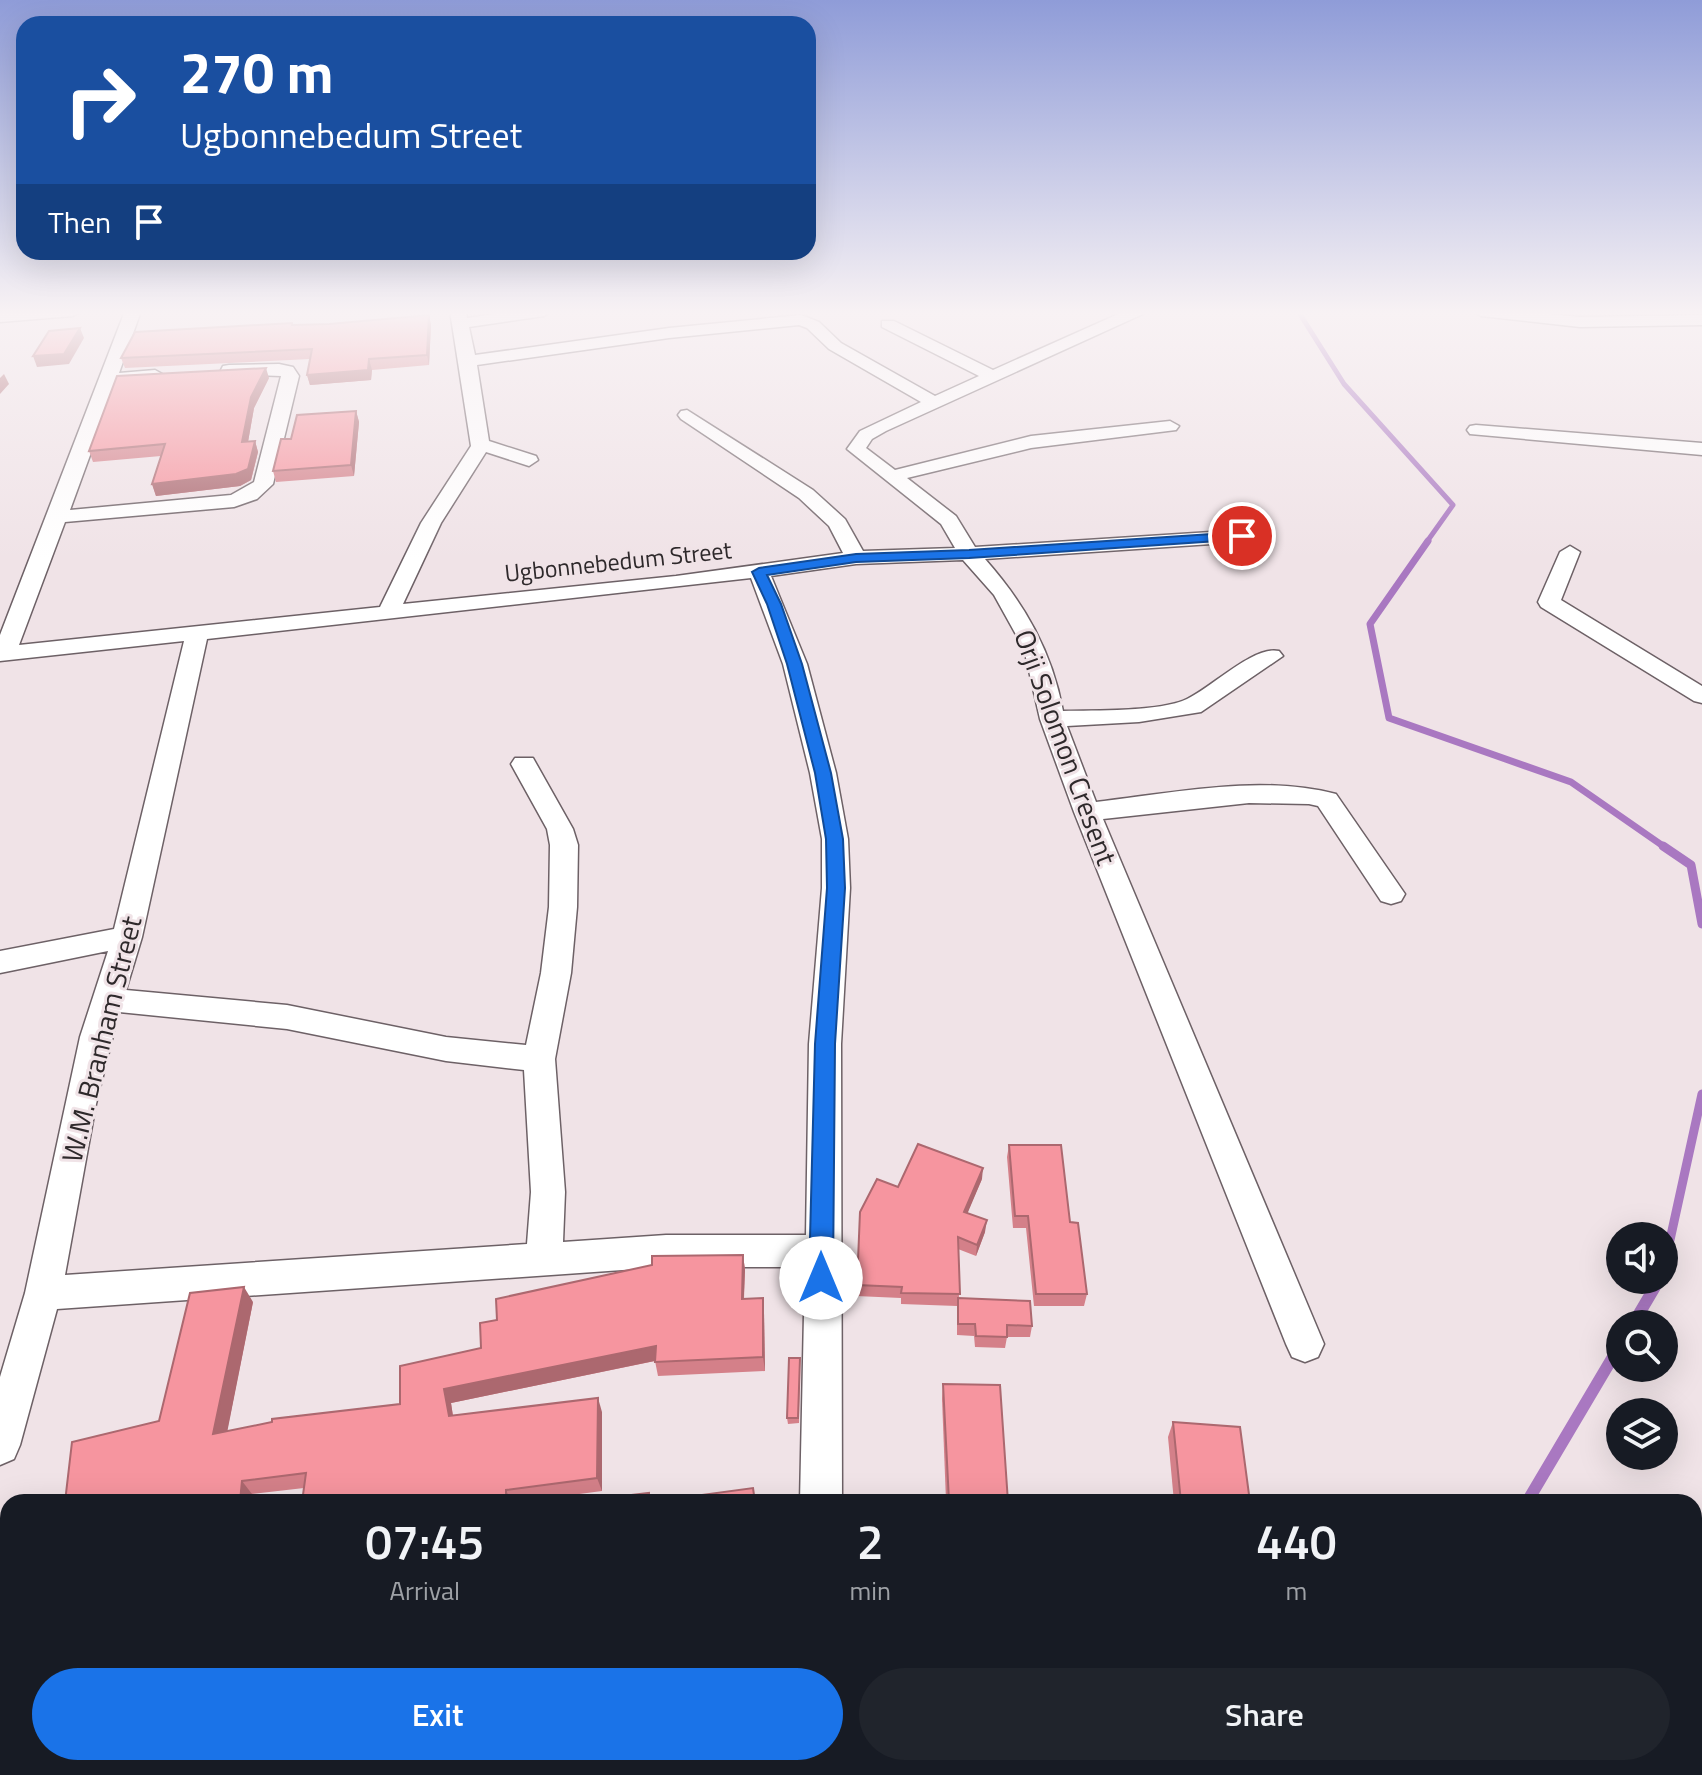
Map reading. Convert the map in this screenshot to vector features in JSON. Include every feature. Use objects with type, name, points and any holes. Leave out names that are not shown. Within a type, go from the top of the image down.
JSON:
[{"type":"street","points":[[2,654],[103,394]]},
{"type":"street","points":[[57,517],[234,501],[250,495],[263,484],[286,394]]},
{"type":"street","points":[[389,611],[431,523],[480,446],[473,394]]},
{"type":"street","points":[[920,394],[934,402]]},
{"type":"street","name":"Orji Solomon Cresent","points":[[953,394],[880,427],[857,443],[856,449],[949,520],[969,554],[1003,592],[1035,649],[1052,719],[1087,812],[1305,1344]]},
{"type":"street","points":[[687,415],[814,501],[838,523],[856,558]]},
{"type":"street","points":[[893,476],[1031,442],[1170,426]]},
{"type":"street","points":[[1476,430],[1702,449]]},
{"type":"street","points":[[480,446],[494,447],[529,460]]},
{"type":"street","name":"Ugbonnebedum Street","points":[[2,654],[759,572],[856,558],[969,554],[1242,536]]},
{"type":"street","points":[[1570,552],[1549,602],[1702,696]]},
{"type":"street","points":[[759,572],[795,664],[823,773],[835,839],[836,888],[825,1044],[821,1494]]},
{"type":"street","name":"W.M. Branham Street","points":[[0,1445],[43,1293],[80,1104],[96,1037],[127,937],[197,633]]},
{"type":"street","points":[[1052,719],[1150,714],[1192,707],[1271,656]]},
{"type":"street","points":[[524,764],[560,829],[564,845],[563,907],[557,960],[539,1059],[548,1192],[544,1259]]},
{"type":"street","points":[[1087,812],[1315,793],[1327,800],[1391,894]]},
{"type":"street","points":[[0,962],[127,937]]},
{"type":"street","points":[[109,1000],[287,1017],[446,1049],[539,1059]]},
{"type":"street","points":[[43,1293],[666,1251],[821,1251]]},
{"type":"building","points":[[110,394],[253,394],[242,442],[255,441],[248,469],[236,474],[152,484],[165,444],[89,451]]},
{"type":"building","points":[[356,411],[351,465],[273,471],[281,439],[291,439],[297,415]]},
{"type":"building","points":[[918,1144],[983,1168],[964,1212],[987,1220],[977,1245],[958,1237],[960,1294],[901,1293],[902,1287],[857,1285],[860,1212],[877,1179],[898,1187]]},
{"type":"building","points":[[1009,1145],[1061,1145],[1070,1222],[1078,1223],[1087,1294],[1036,1294],[1028,1216],[1015,1216]]},
{"type":"building","points":[[743,1255],[742,1299],[763,1298],[763,1357],[655,1362],[656,1346],[444,1389],[449,1416],[598,1398],[597,1478],[506,1490],[506,1494],[303,1494],[306,1473],[242,1481],[241,1494],[66,1494],[72,1442],[159,1421],[190,1293],[244,1287],[213,1434],[272,1422],[272,1419],[400,1404],[400,1366],[481,1348],[480,1323],[497,1320],[496,1299],[652,1265],[652,1256]]},
{"type":"building","points":[[958,1298],[1030,1301],[1032,1326],[1007,1325],[1007,1337],[976,1336],[975,1324],[958,1324]]},
{"type":"building","points":[[789,1358],[800,1358],[798,1418],[787,1418]]},
{"type":"building","points":[[943,1384],[1000,1385],[1007,1494],[949,1494]]},
{"type":"building","points":[[1173,1422],[1240,1427],[1249,1494],[1180,1494]]},
{"type":"building","points":[[753,1488],[754,1494],[709,1494]]},
{"type":"waterway","points":[[1353,394],[1453,505],[1426,543]]},
{"type":"waterway","points":[[1428,541],[1370,624],[1389,718],[1571,782],[1666,848]]},
{"type":"waterway","points":[[1663,846],[1691,865],[1702,924]]},
{"type":"waterway","points":[[1674,1222],[1702,1094]]},
{"type":"waterway","points":[[1641,1310],[1651,1294]]},
{"type":"waterway","points":[[1532,1494],[1606,1369]]},
{"type":"route","points":[[821,1278],[825,1044],[836,888],[835,839],[823,773],[795,664],[759,572],[856,558],[969,554],[1242,536]]}]
